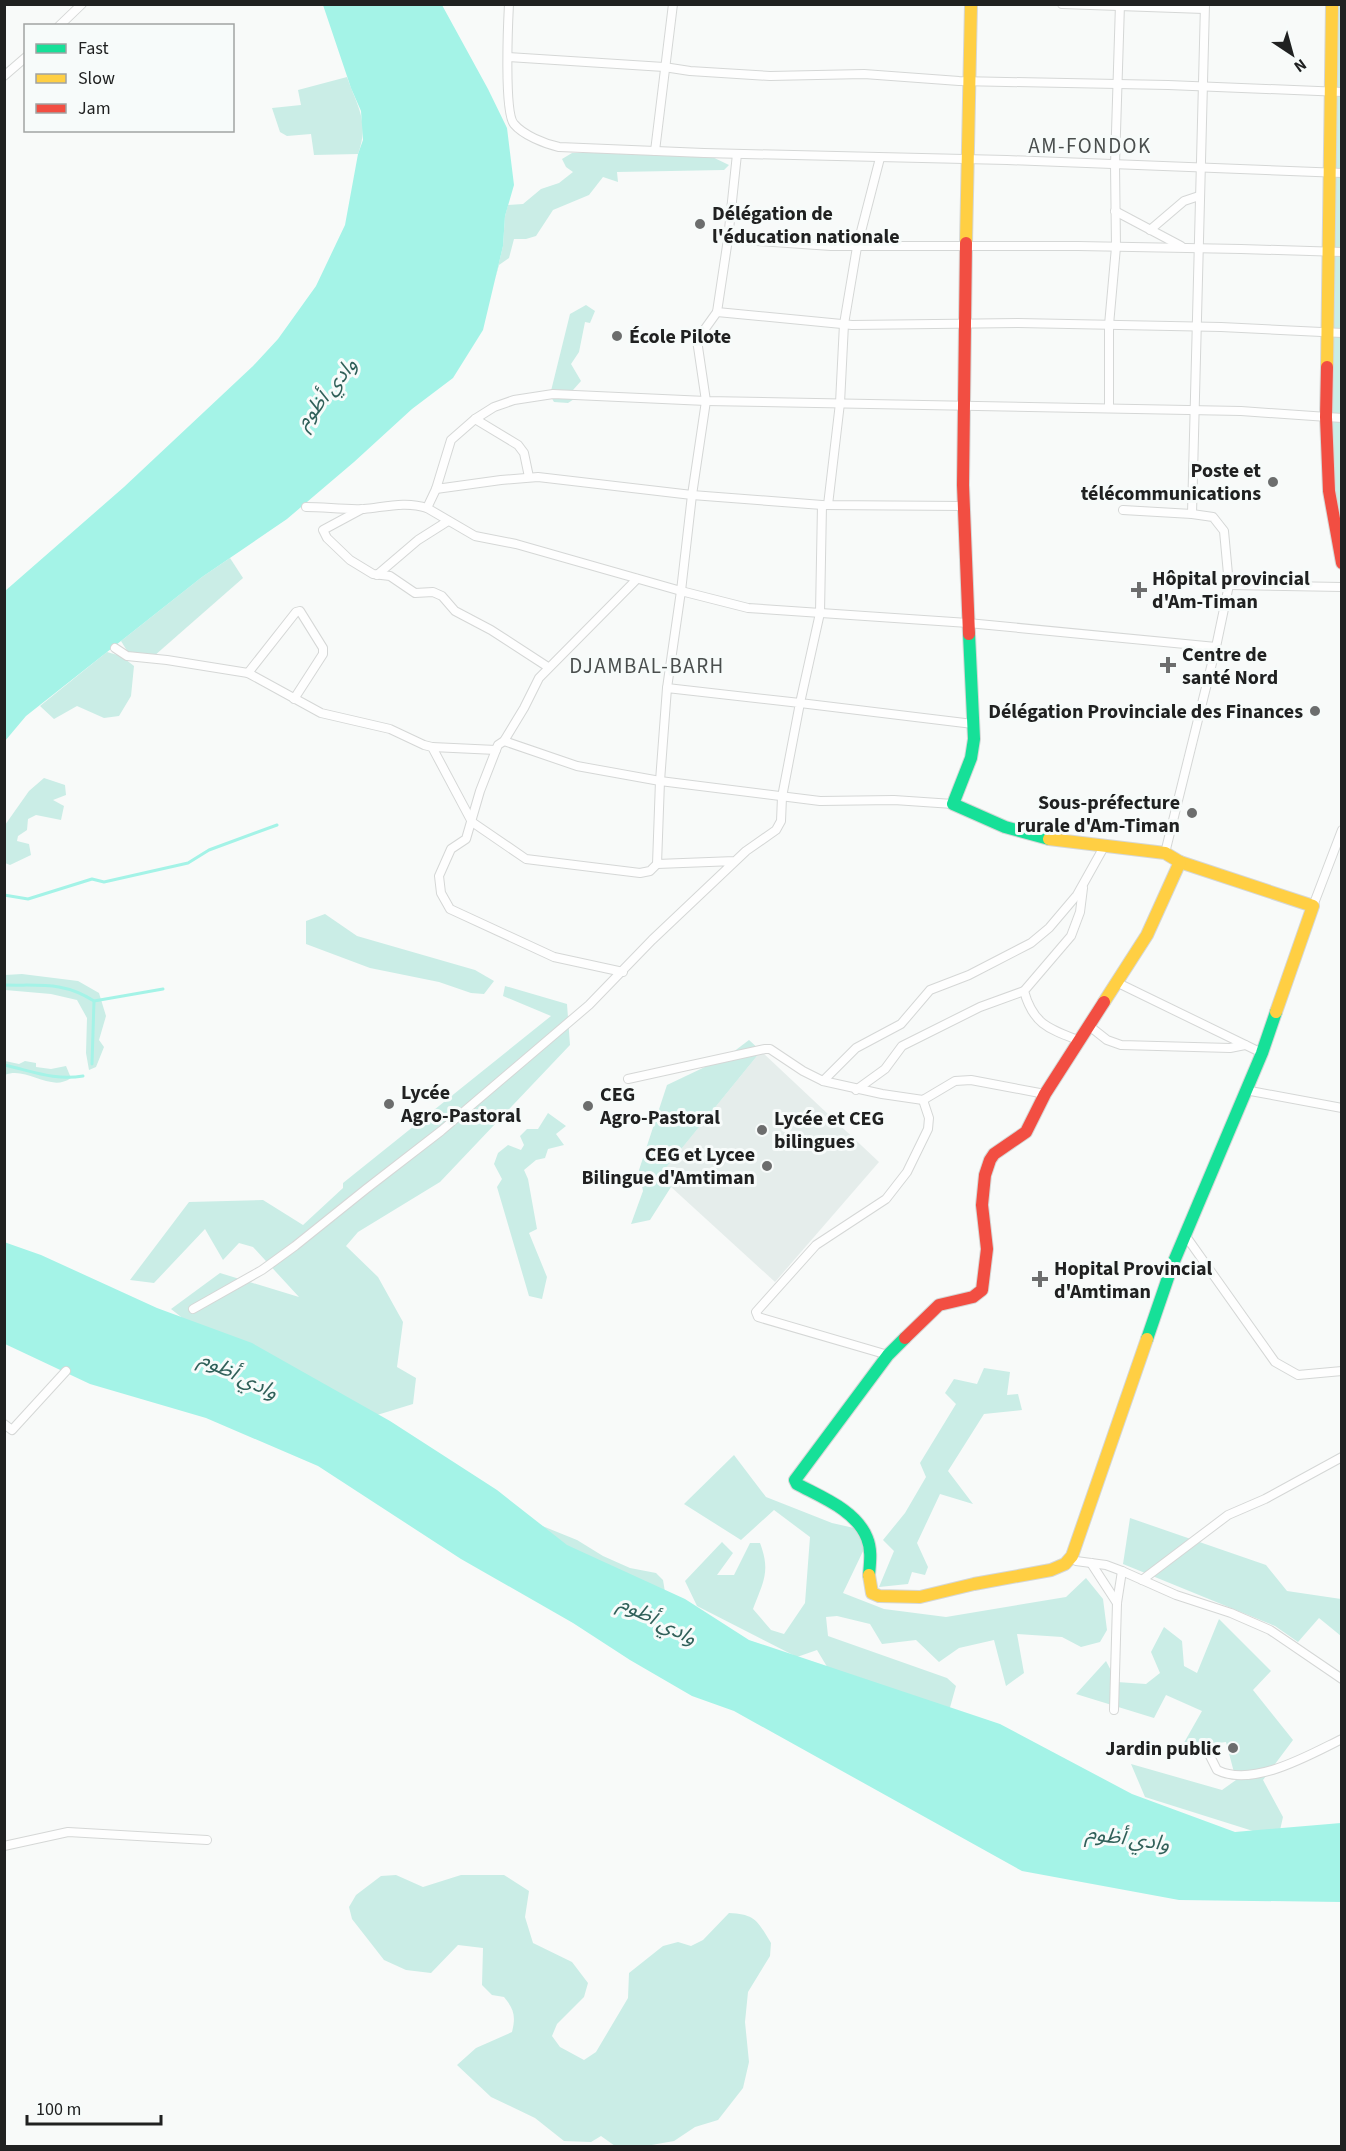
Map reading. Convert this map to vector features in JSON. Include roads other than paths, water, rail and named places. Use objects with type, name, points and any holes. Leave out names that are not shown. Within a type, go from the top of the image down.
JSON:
[{"type":"street","points":[[61,24],[82,4]]},
{"type":"street","points":[[509,4],[508,57],[511,120],[520,130],[559,147],[1335,173]]},
{"type":"street","points":[[655,151],[673,4]]},
{"type":"street","points":[[953,804],[974,748],[964,506],[965,247],[971,4]]},
{"type":"street","points":[[1062,4],[1205,7],[1199,168],[1192,514]]},
{"type":"street","points":[[1109,408],[1109,325],[1116,247],[1115,164],[1120,6]]},
{"type":"street","points":[[1335,10],[1335,173],[1328,253],[1326,417],[1329,491],[1341,563]]},
{"type":"street","points":[[508,57],[770,76],[864,74],[970,81],[1202,86],[1336,93]]},
{"type":"street","points":[[4,76],[24,59]]},
{"type":"street","points":[[657,864],[667,688],[706,401],[697,340],[717,312],[737,154]]},
{"type":"street","points":[[193,1309],[262,1270],[441,1131],[589,1005],[652,940],[735,861],[779,825],[782,797],[820,613],[825,505],[840,403],[844,324],[857,247],[880,158]]},
{"type":"street","points":[[1150,230],[1184,201],[1199,196]]},
{"type":"street","points":[[1115,211],[1184,248]]},
{"type":"street","points":[[728,239],[857,247],[1116,247],[1341,252]]},
{"type":"street","points":[[717,312],[844,324],[1196,326],[1341,333]]},
{"type":"street","points":[[427,508],[436,489],[451,440],[476,419],[495,407],[514,400],[554,394],[706,401],[1194,410],[1341,418]]},
{"type":"street","points":[[476,419],[518,445],[524,453],[530,477]]},
{"type":"street","points":[[436,489],[530,477],[692,495],[825,505],[964,506]]},
{"type":"street","points":[[306,507],[362,509],[406,504],[427,508],[475,536],[516,544],[748,608],[968,623],[1216,647]]},
{"type":"street","points":[[362,509],[323,530],[327,538],[350,560],[377,575],[390,576],[415,593],[433,592],[442,596],[455,611],[491,630],[548,667]]},
{"type":"street","points":[[1123,510],[1192,514],[1213,518],[1224,531],[1229,585],[1165,853]]},
{"type":"street","points":[[377,575],[418,540],[448,521]]},
{"type":"street","points":[[623,972],[554,957],[450,909],[441,893],[439,876],[450,849],[466,839],[480,791],[498,744],[504,741],[524,708],[538,678],[637,579]]},
{"type":"street","points":[[1229,585],[1341,587]]},
{"type":"street","points":[[248,673],[296,612],[300,611],[323,648],[323,654],[294,699]]},
{"type":"street","points":[[115,648],[128,656],[248,673],[321,713],[390,729],[424,745],[496,750]]},
{"type":"street","points":[[667,688],[973,724]]},
{"type":"street","points":[[504,741],[577,766],[660,781],[820,801],[894,800],[953,804],[1005,827],[1046,839],[1165,853],[1180,862],[1313,906]]},
{"type":"street","points":[[432,747],[472,822],[530,861],[640,873],[650,871],[657,864],[735,861]]},
{"type":"street","points":[[1180,862],[1147,935],[1078,1040],[1045,1094],[1026,1132],[994,1154],[985,1175],[982,1205],[987,1249],[982,1290],[978,1296],[939,1305],[888,1355],[797,1475],[795,1480],[797,1484],[859,1522],[867,1535],[870,1548],[868,1585],[872,1593],[879,1596],[920,1597],[974,1584],[1051,1570],[1065,1564],[1072,1556],[1185,1235],[1262,1053],[1313,906],[1340,840],[1341,830]]},
{"type":"street","points":[[823,1081],[856,1048],[901,1024],[930,990],[969,975],[1031,944],[1064,912],[1077,895],[1105,846]]},
{"type":"street","points":[[856,1089],[885,1069],[902,1046],[980,1008],[1024,991],[1071,936],[1080,912],[1084,883]]},
{"type":"street","points":[[1116,982],[1262,1053]]},
{"type":"street","points":[[1024,991],[1028,1007],[1047,1028],[1078,1040]]},
{"type":"street","points":[[1088,1025],[1107,1040],[1121,1046],[1230,1048],[1245,1046]]},
{"type":"street","points":[[628,1079],[770,1049],[823,1081],[923,1100],[955,1081],[971,1080],[1045,1094]]},
{"type":"street","points":[[1245,1090],[1341,1108]]},
{"type":"street","points":[[888,1355],[758,1317],[756,1312],[816,1245],[886,1199],[907,1172],[928,1130],[929,1118],[923,1100]]},
{"type":"street","points":[[1185,1235],[1275,1362],[1298,1375],[1341,1371]]},
{"type":"street","points":[[4,1424],[8,1430],[66,1371]]},
{"type":"street","points":[[1142,1580],[1228,1515],[1265,1499],[1341,1457]]},
{"type":"street","points":[[1072,1556],[1076,1561],[1106,1565],[1122,1570],[1176,1595],[1232,1613],[1270,1630],[1341,1679]]},
{"type":"street","points":[[1091,1563],[1117,1603]]},
{"type":"street","points":[[1114,1710],[1117,1603],[1122,1570]]},
{"type":"street","points":[[1207,1749],[1217,1770],[1230,1774],[1246,1774],[1290,1764],[1341,1739]]},
{"type":"street","points":[[4,1846],[68,1832],[207,1840]]},
{"type":"water","name":"وادي أظوم","points":[[323,5],[442,5],[488,89],[507,128],[514,185],[505,216],[503,246],[483,330],[453,378],[412,409],[287,519],[202,577],[26,716],[5,741],[5,591],[124,487],[253,366],[278,339],[316,286],[345,225],[358,154],[363,140],[361,111]]},
{"type":"water","name":"وادي أظوم","points":[[4,1242],[41,1255],[157,1308],[252,1343],[390,1421],[497,1490],[567,1545],[685,1599],[749,1640],[1000,1724],[1132,1794],[1235,1832],[1341,1823],[1341,1902],[1179,1900],[1022,1871],[734,1711],[692,1696],[573,1623],[461,1559],[318,1466],[206,1418],[90,1384],[5,1344]]},
{"type":"waterway","points":[[4,895],[28,899],[92,879],[104,882],[188,863],[209,850],[277,825]]},
{"type":"waterway","points":[[4,985],[61,987],[94,1001],[163,989]]},
{"type":"waterway","points":[[92,1064],[94,1001]]},
{"type":"waterway","points":[[4,1065],[53,1076],[83,1076]]},
{"type":"place","name":"Délégation de l'éducation nationale","points":[[700,224]]},
{"type":"place","name":"École Pilote","points":[[617,336]]},
{"type":"place","name":"Poste et télécommunications","points":[[1273,482]]},
{"type":"place","name":"Hôpital provincial d'Am-Timan","points":[[1139,590]]},
{"type":"place","name":"Centre de santé Nord","points":[[1168,665]]},
{"type":"place","name":"Délégation Provinciale des Finances","points":[[1315,711]]},
{"type":"place","name":"Sous-préfecture rurale d'Am-Timan","points":[[1192,813]]},
{"type":"place","name":"Lycée Agro-Pastoral","points":[[389,1104]]},
{"type":"place","name":"CEG Agro-Pastoral","points":[[588,1106]]},
{"type":"place","name":"Lycée et CEG bilingues","points":[[762,1130]]},
{"type":"place","name":"CEG et Lycee Bilingue d'Amtiman","points":[[767,1166]]},
{"type":"place","name":"Hopital Provincial d'Amtiman","points":[[1040,1279]]},
{"type":"place","name":"Jardin public","points":[[1233,1748]]},
{"type":"district","name":"AM-FONDOK","points":[[1090,146]]},
{"type":"district","name":"DJAMBAL-BARH","points":[[647,666]]}]
